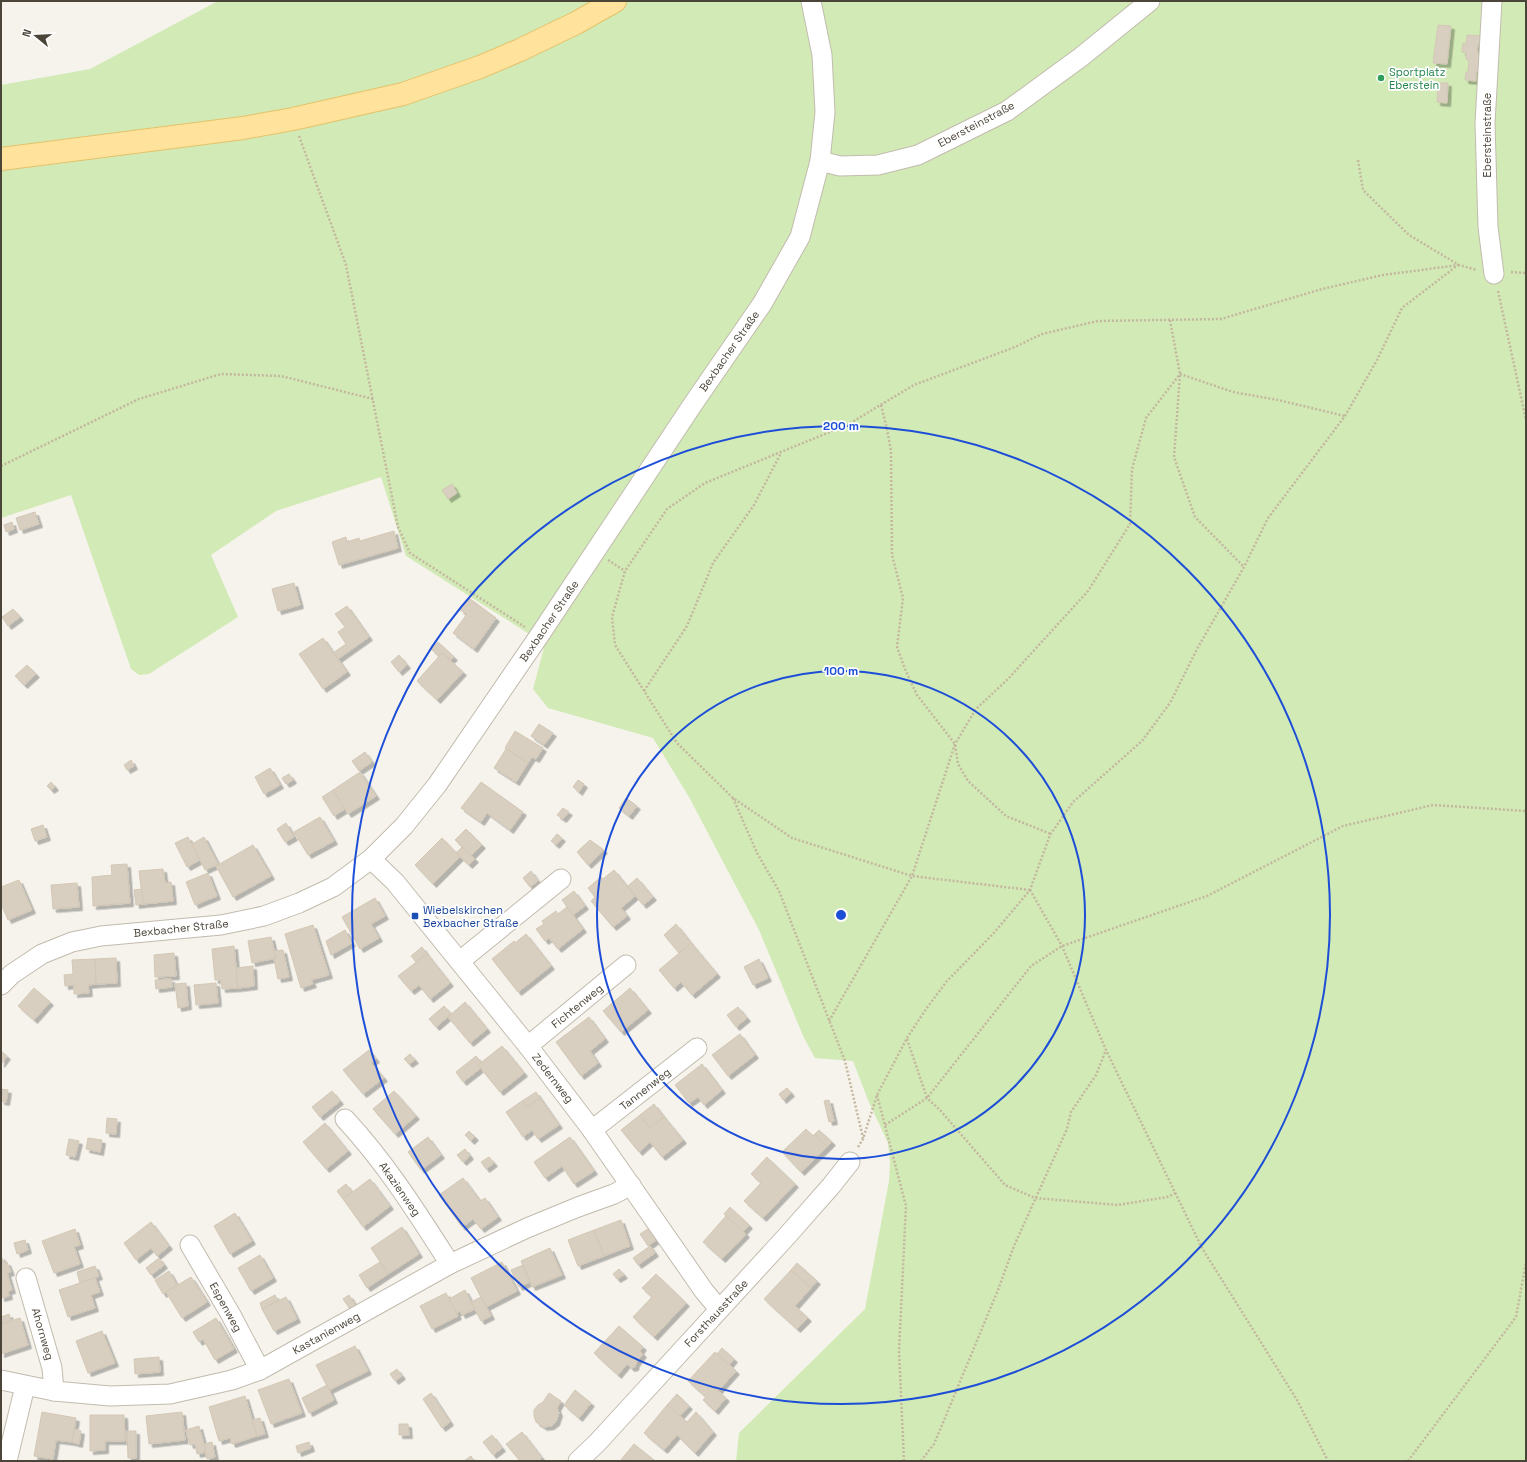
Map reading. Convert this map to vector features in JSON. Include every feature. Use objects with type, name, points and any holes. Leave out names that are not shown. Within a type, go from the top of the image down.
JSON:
[{"type":"main road","points":[[1,159],[243,128],[293,119],[403,94],[480,67],[520,50],[576,24],[615,1]]},
{"type":"street","name":"Bexbacher Straße","points":[[1,985],[12,974],[42,954],[72,942],[101,936],[221,925],[264,916],[299,903],[333,887],[371,859],[404,826],[437,785],[539,636],[693,404],[762,304],[800,237],[820,160],[825,112],[822,55],[811,1]]},
{"type":"street","name":"Ebersteinstraße","points":[[820,160],[840,166],[878,165],[918,155],[1007,111],[1081,57],[1150,1]]},
{"type":"street","name":"Ebersteinstraße","points":[[1492,1],[1486,123],[1488,227],[1494,271]]},
{"type":"street","name":"Zedernweg","points":[[371,859],[395,882],[528,1046],[592,1130],[704,1291],[719,1309]]},
{"type":"street","points":[[460,961],[561,879]]},
{"type":"street","name":"Fichtenweg","points":[[528,1046],[626,965]]},
{"type":"street","name":"Tannenweg","points":[[592,1130],[697,1048]]},
{"type":"street","name":"Akazienweg","points":[[345,1119],[361,1136],[407,1197],[450,1264]]},
{"type":"street","name":"Forsthausstraße","points":[[578,1461],[597,1443],[786,1237],[850,1162]]},
{"type":"street","name":"Kastanienweg","points":[[1,1380],[54,1391],[110,1396],[170,1394],[232,1380],[260,1370],[450,1264],[527,1228],[614,1194],[631,1185]]},
{"type":"street","name":"Espenweg","points":[[190,1245],[231,1315],[260,1370]]},
{"type":"street","name":"Ahornweg","points":[[26,1278],[52,1368],[54,1391]]},
{"type":"street","points":[[7,1461],[25,1386]]},
{"type":"path","points":[[293,119],[346,265],[398,527],[410,553],[539,636]]},
{"type":"path","points":[[1358,160],[1363,190],[1409,235],[1459,265]]},
{"type":"path","points":[[1030,890],[912,876],[792,838],[733,798],[677,743],[615,645],[612,617],[624,571],[667,509],[705,483],[847,425],[914,385],[1015,347],[1042,334],[1098,321],[1221,320],[1330,288],[1383,275],[1459,265]]},
{"type":"path","points":[[850,1162],[863,1138],[877,1095],[906,1038],[947,981],[993,934],[1030,890],[1051,834],[1074,802],[1142,742],[1170,703],[1197,649],[1244,566],[1268,518],[1345,416],[1377,360],[1402,308],[1459,265]]},
{"type":"path","points":[[1494,271],[1526,420]]},
{"type":"path","points":[[1170,320],[1180,374],[1174,457],[1195,517],[1244,566]]},
{"type":"path","points":[[1,466],[139,399],[221,374],[282,376],[373,399]]},
{"type":"path","points":[[1180,374],[1233,392],[1278,400],[1345,416]]},
{"type":"path","points":[[829,1021],[912,876],[955,744],[976,709],[1008,679],[1088,591],[1130,524],[1132,469],[1146,418],[1180,374]]},
{"type":"path","points":[[881,405],[891,452],[892,555],[903,598],[897,647],[905,669],[917,695],[955,744],[958,764],[968,781],[1006,816],[1051,834]]},
{"type":"path","points":[[644,691],[687,626],[713,563],[754,505],[781,452]]},
{"type":"path","points":[[733,798],[756,853],[779,891],[845,1061],[863,1138]]},
{"type":"path","points":[[885,1125],[927,1098],[1031,966],[1062,946],[1207,896],[1343,826],[1433,805],[1526,811]]},
{"type":"path","points":[[1030,890],[1062,946],[1106,1050],[1202,1248],[1297,1400],[1328,1461]]},
{"type":"path","points":[[906,1038],[927,1098],[945,1115],[1005,1185],[1035,1198],[1118,1205],[1167,1197],[1176,1193]]},
{"type":"path","points":[[921,1461],[934,1444],[995,1297],[1014,1246],[1067,1129],[1071,1112],[1096,1075],[1106,1050]]},
{"type":"path","points":[[877,1095],[906,1206],[899,1351],[904,1461]]},
{"type":"path","points":[[1408,1461],[1516,1317],[1526,1262]]},
{"type":"green space","points":[[218,1],[1526,1],[1526,1461],[736,1461],[739,1433],[865,1309],[889,1181],[890,1163],[888,1143],[868,1100],[853,1061],[815,1058],[804,1038],[759,930],[689,797],[653,738],[548,708],[533,689],[545,644],[406,556],[381,477],[276,511],[211,555],[238,617],[149,674],[139,675],[131,669],[71,495],[1,518],[1,85],[90,69]]},
{"type":"building","points":[[1438,25],[1451,26],[1447,64],[1433,63]]},
{"type":"building","points":[[1467,35],[1483,36],[1482,44],[1478,44],[1477,53],[1481,53],[1480,72],[1476,72],[1476,81],[1465,80],[1466,72],[1468,72],[1469,60],[1466,59],[1466,53],[1462,52],[1463,43],[1466,44]]},
{"type":"building","points":[[1438,83],[1448,83],[1447,103],[1437,102]]},
{"type":"building","points":[[452,484],[457,493],[448,499],[442,490]]},
{"type":"building","points":[[35,512],[39,524],[20,530],[16,518]]},
{"type":"building","points":[[12,522],[14,529],[6,532],[4,525]]},
{"type":"building","points":[[394,531],[398,548],[339,565],[332,542],[346,537],[347,542],[359,538],[360,541]]},
{"type":"building","points":[[294,583],[300,605],[278,611],[272,589]]},
{"type":"building","points":[[469,598],[496,618],[474,649],[453,633],[467,614],[460,610]]},
{"type":"building","points":[[347,606],[369,637],[338,659],[333,653],[346,644],[338,632],[345,627],[335,614]]},
{"type":"building","points":[[13,609],[20,617],[8,626],[2,617]]},
{"type":"building","points":[[323,638],[347,672],[323,689],[299,654]]},
{"type":"building","points":[[438,642],[454,657],[451,660],[442,653],[439,656],[431,649]]},
{"type":"building","points":[[442,653],[463,672],[437,700],[417,681]]},
{"type":"building","points":[[399,655],[407,665],[399,672],[391,662]]},
{"type":"building","points":[[27,665],[36,674],[24,685],[15,676]]},
{"type":"building","points":[[539,724],[553,733],[544,745],[531,736]]},
{"type":"building","points":[[515,731],[543,748],[536,759],[532,757],[528,763],[505,748]]},
{"type":"building","points":[[506,749],[528,763],[516,782],[494,768]]},
{"type":"building","points":[[365,752],[372,762],[359,771],[352,761]]},
{"type":"building","points":[[131,760],[134,766],[127,770],[124,765]]},
{"type":"building","points":[[270,768],[280,785],[264,794],[255,777]]},
{"type":"building","points":[[360,772],[376,796],[348,814],[333,790]]},
{"type":"building","points":[[289,774],[293,780],[286,784],[282,778]]},
{"type":"building","points":[[578,780],[584,784],[579,792],[573,787]]},
{"type":"building","points":[[51,782],[55,787],[51,790],[47,786]]},
{"type":"building","points":[[481,782],[523,812],[510,830],[487,813],[481,822],[461,808]]},
{"type":"building","points":[[333,790],[345,809],[334,816],[322,797]]},
{"type":"building","points":[[626,798],[637,806],[629,816],[619,808]]},
{"type":"building","points":[[563,808],[569,812],[563,819],[557,815]]},
{"type":"building","points":[[320,817],[334,841],[308,855],[294,832]]},
{"type":"building","points":[[286,823],[294,837],[285,842],[277,829]]},
{"type":"building","points":[[43,825],[47,837],[35,841],[31,829]]},
{"type":"building","points":[[466,829],[482,845],[471,856],[455,840]]},
{"type":"building","points":[[557,834],[562,838],[556,845],[551,841]]},
{"type":"building","points":[[188,837],[200,860],[187,867],[175,843]]},
{"type":"building","points":[[204,837],[218,864],[205,870],[192,844]]},
{"type":"building","points":[[442,838],[460,857],[433,884],[415,865]]},
{"type":"building","points":[[590,840],[604,850],[588,865],[577,852]]},
{"type":"building","points":[[253,845],[271,876],[233,897],[216,866]]},
{"type":"building","points":[[462,847],[475,859],[469,865],[456,853]]},
{"type":"building","points":[[127,864],[130,903],[93,906],[92,877],[112,875],[111,865]]},
{"type":"building","points":[[163,869],[165,883],[171,882],[173,901],[143,904],[139,871]]},
{"type":"building","points":[[614,870],[635,896],[621,908],[627,916],[613,927],[591,901],[595,897],[588,888],[601,877],[603,879]]},
{"type":"building","points":[[531,871],[538,881],[530,887],[523,878]]},
{"type":"building","points":[[208,873],[217,896],[195,905],[186,882]]},
{"type":"building","points":[[637,878],[653,897],[643,905],[628,886]]},
{"type":"building","points":[[19,880],[32,910],[8,920],[3,908],[1,908],[1,887]]},
{"type":"building","points":[[77,883],[79,907],[53,909],[51,885]]},
{"type":"building","points":[[142,889],[143,904],[136,905],[134,890]]},
{"type":"building","points":[[574,891],[585,906],[573,915],[562,900]]},
{"type":"building","points":[[375,898],[385,916],[371,924],[379,938],[360,949],[342,917]]},
{"type":"building","points":[[567,907],[583,929],[558,949],[549,938],[545,941],[536,929],[544,924],[542,921],[556,911],[558,914]]},
{"type":"building","points":[[676,924],[691,943],[679,953],[664,935]]},
{"type":"building","points":[[313,925],[329,975],[311,980],[313,984],[301,988],[285,934]]},
{"type":"building","points":[[345,930],[352,943],[331,955],[326,941]]},
{"type":"building","points":[[526,934],[551,966],[518,992],[492,959],[514,941],[515,943]]},
{"type":"building","points":[[271,937],[276,958],[252,963],[248,941]]},
{"type":"building","points":[[691,943],[717,974],[692,995],[681,982],[674,988],[659,970]]},
{"type":"building","points":[[234,946],[238,988],[222,989],[221,980],[215,980],[212,949]]},
{"type":"building","points":[[422,947],[427,954],[416,962],[411,956]]},
{"type":"building","points":[[283,950],[289,977],[278,979],[274,951]]},
{"type":"building","points":[[174,953],[176,976],[155,977],[154,955]]},
{"type":"building","points":[[427,954],[450,983],[430,999],[419,985],[411,991],[398,976]]},
{"type":"building","points":[[116,958],[117,983],[96,984],[95,959]]},
{"type":"building","points":[[95,959],[96,984],[88,985],[89,993],[74,994],[74,985],[65,986],[64,975],[73,974],[72,960]]},
{"type":"building","points":[[759,959],[768,978],[753,985],[744,967]]},
{"type":"building","points":[[253,966],[254,986],[238,988],[236,968]]},
{"type":"building","points":[[171,979],[172,987],[156,989],[155,980]]},
{"type":"building","points":[[186,983],[188,1006],[178,1008],[175,984]]},
{"type":"building","points":[[216,983],[218,1003],[196,1005],[194,985]]},
{"type":"building","points":[[34,988],[50,1002],[34,1020],[18,1006]]},
{"type":"building","points":[[630,988],[648,1010],[621,1032],[603,1011]]},
{"type":"building","points":[[465,1002],[487,1029],[470,1043],[448,1017]]},
{"type":"building","points":[[444,1006],[451,1014],[436,1027],[429,1019]]},
{"type":"building","points":[[738,1007],[747,1018],[736,1027],[727,1015]]},
{"type":"building","points":[[589,1017],[605,1039],[590,1051],[598,1063],[581,1076],[556,1042]]},
{"type":"building","points":[[740,1034],[755,1055],[728,1076],[712,1055]]},
{"type":"building","points":[[502,1046],[524,1073],[500,1092],[478,1065]]},
{"type":"building","points":[[369,1050],[376,1059],[371,1063],[384,1078],[363,1094],[343,1070]]},
{"type":"building","points":[[1,1051],[7,1056],[1,1064]]},
{"type":"building","points":[[410,1054],[415,1060],[409,1064],[404,1059]]},
{"type":"building","points":[[476,1056],[481,1062],[478,1065],[481,1068],[463,1082],[456,1072]]},
{"type":"building","points":[[702,1064],[722,1090],[704,1105],[698,1097],[689,1103],[675,1085]]},
{"type":"building","points":[[787,1088],[791,1093],[783,1100],[779,1094]]},
{"type":"building","points":[[1,1089],[8,1090],[6,1102],[1,1101]]},
{"type":"building","points":[[332,1091],[340,1101],[320,1117],[312,1107]]},
{"type":"building","points":[[394,1091],[416,1116],[395,1134],[373,1109]]},
{"type":"building","points":[[536,1092],[540,1098],[527,1107],[522,1101]]},
{"type":"building","points":[[540,1098],[559,1125],[538,1139],[532,1130],[523,1137],[506,1112],[522,1101],[527,1107]]},
{"type":"building","points":[[829,1100],[834,1121],[829,1122],[824,1101]]},
{"type":"building","points":[[654,1104],[664,1117],[650,1128],[640,1115]]},
{"type":"building","points":[[640,1115],[650,1128],[664,1117],[683,1140],[662,1157],[650,1142],[639,1152],[621,1130]]},
{"type":"building","points":[[107,1118],[117,1119],[116,1134],[106,1133]]},
{"type":"building","points":[[325,1123],[348,1151],[326,1169],[303,1142]]},
{"type":"building","points":[[806,1129],[813,1136],[815,1134],[827,1147],[801,1172],[782,1152]]},
{"type":"building","points":[[819,1130],[832,1142],[827,1147],[815,1134]]},
{"type":"building","points":[[469,1131],[475,1137],[471,1141],[465,1135]]},
{"type":"building","points":[[428,1137],[441,1155],[421,1170],[408,1152]]},
{"type":"building","points":[[570,1137],[594,1171],[574,1184],[562,1166],[545,1178],[534,1162]]},
{"type":"building","points":[[88,1138],[102,1140],[100,1152],[86,1149]]},
{"type":"building","points":[[69,1139],[79,1141],[75,1157],[66,1155]]},
{"type":"building","points":[[465,1149],[470,1156],[463,1162],[457,1155]]},
{"type":"building","points":[[489,1157],[494,1163],[486,1169],[481,1162]]},
{"type":"building","points":[[767,1157],[795,1184],[763,1218],[744,1201],[761,1183],[751,1174]]},
{"type":"building","points":[[463,1178],[480,1201],[485,1198],[498,1217],[481,1229],[473,1219],[462,1227],[439,1195]]},
{"type":"building","points":[[370,1179],[390,1206],[363,1227],[343,1199]]},
{"type":"building","points":[[346,1184],[352,1192],[343,1199],[337,1191]]},
{"type":"building","points":[[730,1207],[749,1225],[743,1232],[724,1214]]},
{"type":"building","points":[[235,1213],[252,1241],[230,1254],[214,1226]]},
{"type":"building","points":[[726,1216],[746,1234],[722,1259],[703,1242]]},
{"type":"building","points":[[621,1220],[630,1246],[604,1256],[594,1230]]},
{"type":"building","points":[[151,1222],[169,1246],[157,1256],[151,1248],[136,1260],[124,1243]]},
{"type":"building","points":[[402,1227],[419,1254],[388,1274],[371,1248]]},
{"type":"building","points":[[651,1227],[659,1238],[648,1246],[640,1234]]},
{"type":"building","points":[[75,1229],[80,1245],[74,1247],[80,1264],[54,1273],[42,1241]]},
{"type":"building","points":[[594,1230],[604,1256],[578,1266],[568,1240]]},
{"type":"building","points":[[25,1240],[28,1250],[17,1254],[14,1243]]},
{"type":"building","points":[[650,1246],[655,1253],[638,1265],[633,1258]]},
{"type":"building","points":[[550,1248],[562,1275],[532,1287],[521,1261]]},
{"type":"building","points":[[260,1255],[273,1278],[251,1291],[238,1268]]},
{"type":"building","points":[[1,1256],[4,1263],[7,1262],[11,1272],[7,1273],[12,1290],[8,1291],[9,1296],[1,1298]]},
{"type":"building","points":[[159,1258],[164,1265],[151,1275],[146,1268]]},
{"type":"building","points":[[380,1262],[388,1274],[367,1288],[359,1275]]},
{"type":"building","points":[[502,1262],[517,1291],[486,1307],[471,1278]]},
{"type":"building","points":[[797,1263],[817,1281],[811,1288],[791,1270]]},
{"type":"building","points":[[523,1265],[530,1282],[519,1287],[511,1270]]},
{"type":"building","points":[[95,1266],[99,1276],[80,1283],[77,1272]]},
{"type":"building","points":[[619,1269],[624,1275],[617,1279],[613,1274]]},
{"type":"building","points":[[791,1270],[811,1288],[795,1306],[808,1318],[797,1329],[764,1299]]},
{"type":"building","points":[[169,1271],[177,1285],[163,1294],[155,1280]]},
{"type":"building","points":[[656,1274],[686,1303],[654,1337],[633,1317],[652,1297],[642,1288]]},
{"type":"building","points":[[191,1277],[207,1302],[182,1318],[166,1292]]},
{"type":"building","points":[[95,1278],[100,1292],[91,1295],[95,1308],[68,1317],[59,1290]]},
{"type":"building","points":[[465,1290],[475,1309],[462,1315],[460,1311],[456,1313],[449,1299]]},
{"type":"building","points":[[446,1293],[458,1316],[432,1329],[420,1306]]},
{"type":"building","points":[[275,1295],[278,1301],[262,1309],[260,1303]]},
{"type":"building","points":[[349,1295],[356,1306],[350,1309],[343,1299]]},
{"type":"building","points":[[286,1297],[297,1319],[274,1331],[262,1309]]},
{"type":"building","points":[[481,1297],[491,1316],[481,1321],[471,1302]]},
{"type":"building","points":[[9,1314],[11,1321],[1,1324],[1,1317]]},
{"type":"building","points":[[20,1318],[28,1345],[1,1354],[1,1324]]},
{"type":"building","points":[[216,1318],[234,1349],[215,1360],[203,1339],[199,1342],[193,1332]]},
{"type":"building","points":[[619,1326],[643,1347],[640,1351],[643,1354],[636,1363],[635,1367],[631,1368],[627,1364],[618,1375],[594,1353]]},
{"type":"building","points":[[102,1331],[115,1363],[88,1373],[76,1341]]},
{"type":"building","points":[[355,1346],[368,1371],[329,1390],[316,1365]]},
{"type":"building","points":[[722,1348],[734,1359],[729,1365],[717,1354]]},
{"type":"building","points":[[715,1352],[736,1371],[718,1391],[726,1398],[715,1411],[703,1400],[706,1397],[688,1381]]},
{"type":"building","points":[[159,1357],[160,1372],[135,1374],[134,1359]]},
{"type":"building","points":[[397,1369],[402,1376],[395,1381],[390,1374]]},
{"type":"building","points":[[289,1379],[302,1413],[271,1424],[258,1390]]},
{"type":"building","points":[[327,1385],[334,1400],[309,1413],[302,1398]]},
{"type":"building","points":[[575,1390],[591,1403],[579,1418],[564,1405]]},
{"type":"building","points":[[431,1393],[450,1422],[442,1428],[423,1399]]},
{"type":"building","points":[[549,1393],[561,1401],[557,1408],[559,1413],[556,1422],[551,1426],[544,1427],[536,1422],[534,1410],[543,1402]]},
{"type":"building","points":[[677,1394],[689,1406],[680,1416],[667,1405]]},
{"type":"building","points":[[245,1396],[257,1436],[232,1444],[230,1438],[219,1441],[209,1407]]},
{"type":"building","points":[[667,1405],[687,1422],[696,1412],[713,1432],[695,1453],[677,1435],[664,1450],[644,1433]]},
{"type":"building","points":[[42,1412],[76,1418],[72,1442],[56,1440],[53,1459],[34,1456]]},
{"type":"building","points":[[182,1412],[185,1440],[149,1444],[146,1416]]},
{"type":"building","points":[[90,1415],[124,1415],[125,1441],[105,1441],[105,1450],[90,1451]]},
{"type":"building","points":[[260,1418],[265,1434],[257,1436],[252,1420]]},
{"type":"building","points":[[399,1424],[408,1424],[409,1435],[399,1435]]},
{"type":"building","points":[[199,1426],[206,1452],[197,1454],[195,1444],[190,1445],[186,1430]]},
{"type":"building","points":[[74,1429],[81,1431],[79,1444],[72,1442]]},
{"type":"building","points":[[127,1431],[136,1431],[136,1458],[128,1458]]},
{"type":"building","points":[[522,1432],[542,1458],[539,1461],[520,1461],[506,1444]]},
{"type":"building","points":[[492,1435],[502,1448],[493,1455],[483,1442]]},
{"type":"building","points":[[212,1442],[215,1457],[207,1459],[204,1444]]},
{"type":"building","points":[[309,1442],[311,1448],[298,1453],[296,1446]]},
{"type":"building","points":[[634,1444],[654,1460],[654,1461],[620,1461]]},
{"type":"building","points":[[471,1456],[474,1461],[464,1461]]},
{"type":"place","name":"Sportplatz Eberstein","points":[[1381,78]]},
{"type":"place","name":"Wiebelskirchen Bexbacher Straße","points":[[415,916]]}]
